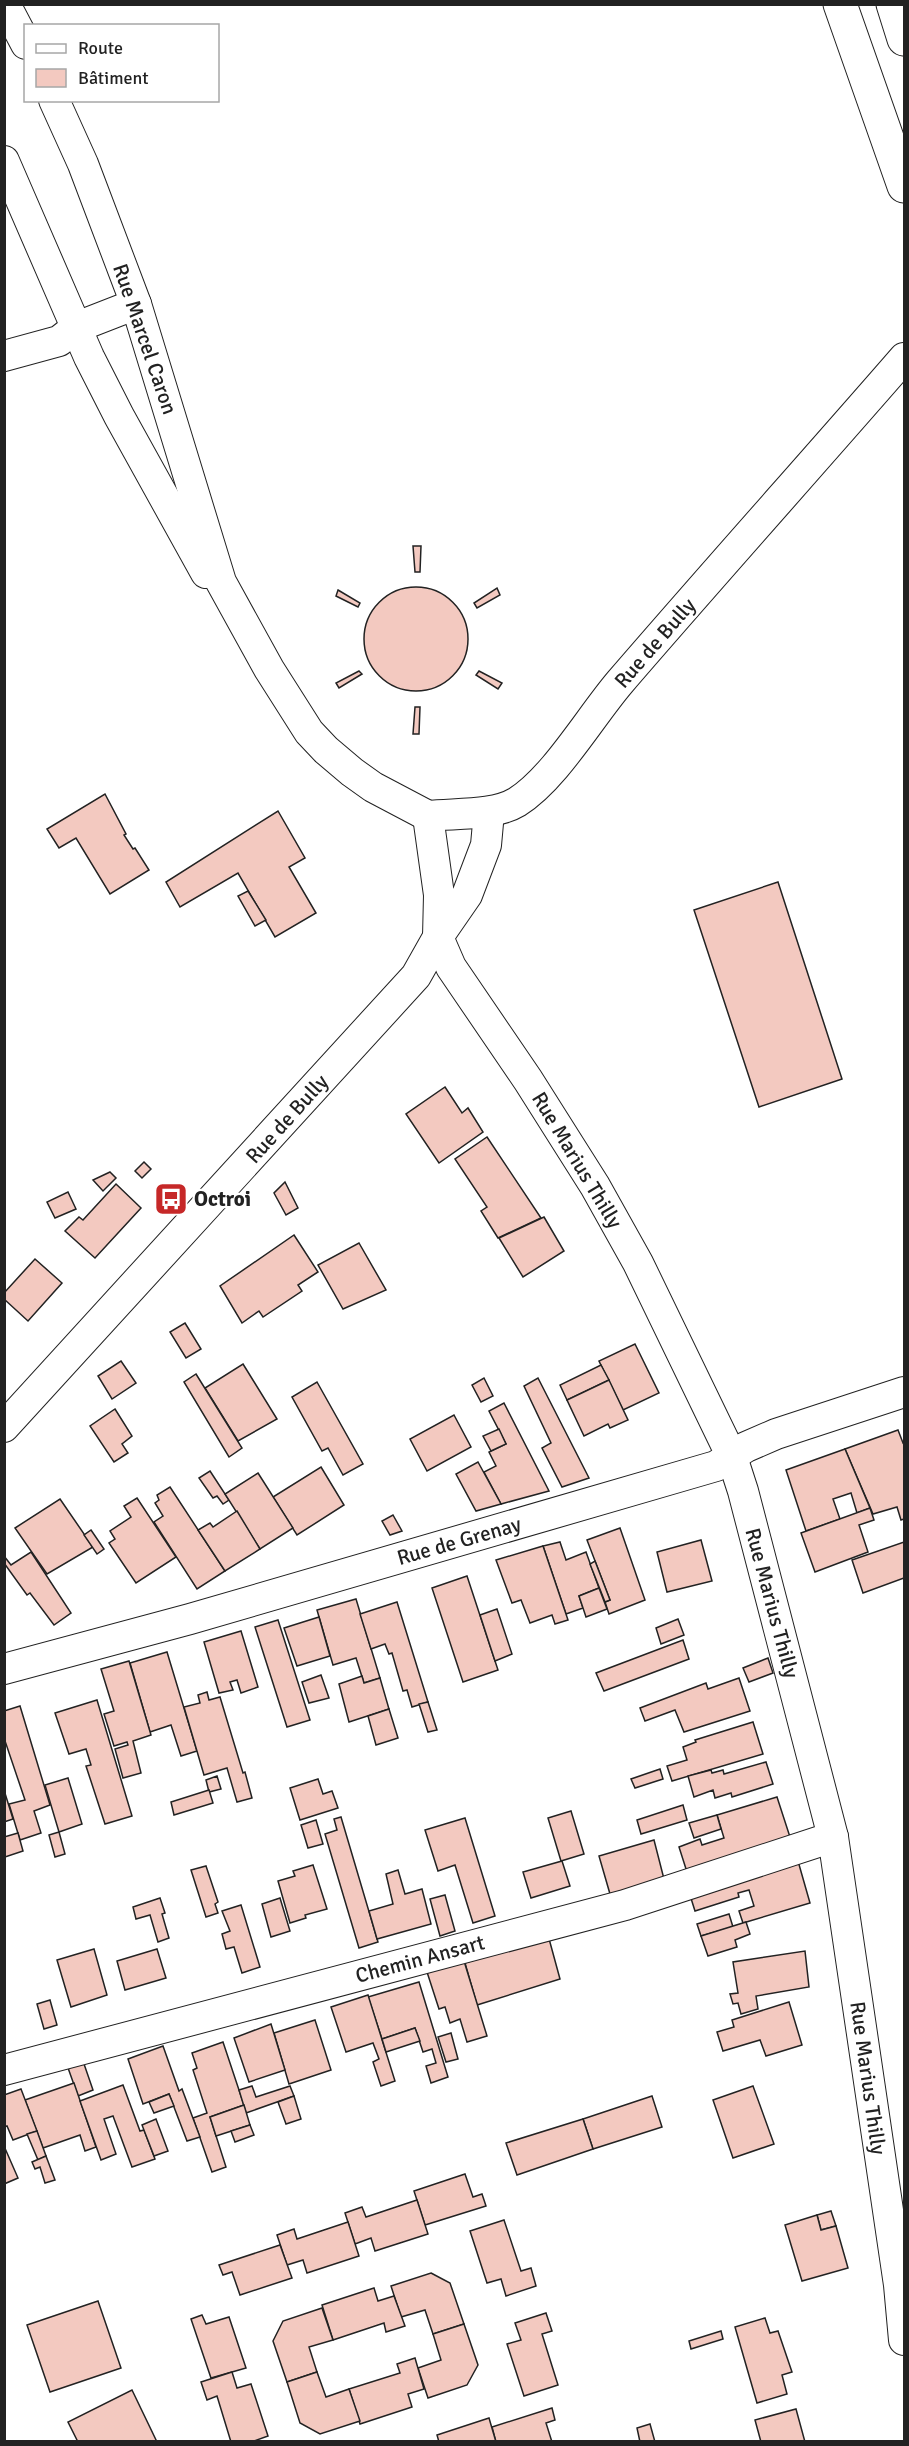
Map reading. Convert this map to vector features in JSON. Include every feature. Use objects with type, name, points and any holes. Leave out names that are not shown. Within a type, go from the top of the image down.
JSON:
[{"type":"highway","points":[[840,4],[904,186]]},
{"type":"highway","points":[[892,4],[904,39]]},
{"type":"street","points":[[5,4],[24,40]]},
{"type":"street","name":"Rue Marcel Caron","points":[[55,102],[83,164],[136,304],[221,582],[269,669],[309,732],[352,772],[380,791],[428,816]]},
{"type":"street","name":"Rue Marcel Caron","points":[[4,161],[118,416],[205,572],[221,582]]},
{"type":"street","points":[[4,356],[59,341],[77,327],[136,304]]},
{"type":"street","name":"Rue de Bully","points":[[4,1427],[416,976],[438,937],[467,894],[486,845],[489,812],[505,808],[537,786],[618,684],[904,358]]},
{"type":"street","points":[[428,816],[458,812],[489,812]]},
{"type":"street","name":"Rue de Bully","points":[[428,816],[439,895],[438,937]]},
{"type":"street","name":"Rue Marius Thilly","points":[[438,937],[464,989],[528,1080],[596,1186],[638,1263],[732,1457],[743,1491],[832,1838],[897,2273],[904,2340]]},
{"type":"street","name":"Rue de Grenay","points":[[4,1669],[190,1619],[716,1466],[746,1447],[776,1434],[904,1392]]},
{"type":"street","name":"Chemin Ansart","points":[[4,2070],[626,1905],[832,1838]]},
{"type":"building","points":[[413,546],[421,546],[420,572],[415,572]]},
{"type":"building","points":[[416,587],[436,591],[453,602],[464,619],[468,639],[464,659],[453,676],[436,687],[416,691],[396,687],[379,676],[368,659],[364,639],[368,619],[379,602],[396,591]]},
{"type":"building","points":[[497,588],[500,595],[477,608],[474,603]]},
{"type":"building","points":[[338,590],[360,603],[358,607],[336,596]]},
{"type":"building","points":[[359,671],[362,674],[339,688],[336,683]]},
{"type":"building","points":[[479,671],[502,683],[498,689],[476,675]]},
{"type":"building","points":[[415,707],[420,707],[419,734],[413,734]]},
{"type":"building","points":[[105,794],[126,834],[124,835],[149,870],[110,894],[76,838],[59,848],[47,829]]},
{"type":"building","points":[[278,811],[305,858],[289,867],[316,913],[275,937],[238,873],[180,907],[166,882]]},
{"type":"building","points":[[778,882],[842,1079],[759,1107],[694,910]]},
{"type":"building","points":[[248,891],[266,920],[255,926],[238,896]]},
{"type":"building","points":[[445,1087],[462,1113],[468,1108],[483,1132],[439,1163],[406,1114]]},
{"type":"building","points":[[487,1137],[541,1218],[498,1238],[481,1211],[487,1207],[455,1159]]},
{"type":"building","points":[[144,1162],[151,1169],[142,1178],[135,1171]]},
{"type":"building","points":[[110,1172],[116,1178],[103,1191],[93,1180]]},
{"type":"building","points":[[285,1182],[298,1208],[286,1215],[274,1193]]},
{"type":"building","points":[[116,1184],[141,1208],[95,1258],[65,1231],[79,1217],[83,1220]]},
{"type":"building","points":[[68,1192],[76,1209],[55,1218],[47,1202]]},
{"type":"building","points":[[544,1217],[564,1251],[523,1277],[499,1238]]},
{"type":"building","points":[[294,1235],[318,1272],[298,1285],[302,1291],[263,1317],[259,1311],[242,1323],[220,1286]]},
{"type":"building","points":[[359,1243],[386,1290],[343,1309],[318,1265]]},
{"type":"building","points":[[35,1259],[62,1283],[28,1321],[4,1299],[4,1293]]},
{"type":"building","points":[[185,1323],[201,1349],[186,1358],[170,1332]]},
{"type":"building","points":[[635,1344],[659,1393],[623,1410],[599,1361]]},
{"type":"building","points":[[121,1361],[136,1383],[112,1399],[98,1376]]},
{"type":"building","points":[[243,1364],[277,1419],[238,1441],[205,1388]]},
{"type":"building","points":[[601,1365],[609,1380],[567,1400],[560,1385]]},
{"type":"building","points":[[196,1374],[242,1448],[229,1457],[184,1382]]},
{"type":"building","points":[[484,1378],[493,1396],[481,1402],[472,1385]]},
{"type":"building","points":[[538,1378],[589,1478],[562,1487],[542,1448],[551,1443],[524,1386]]},
{"type":"building","points":[[609,1380],[628,1420],[610,1428],[608,1424],[584,1436],[567,1400]]},
{"type":"building","points":[[317,1382],[363,1464],[343,1475],[328,1448],[322,1451],[292,1397]]},
{"type":"building","points":[[504,1403],[549,1491],[501,1504],[484,1472],[496,1466],[489,1452],[506,1444],[489,1411]]},
{"type":"building","points":[[115,1409],[132,1436],[122,1444],[128,1453],[114,1462],[90,1426]]},
{"type":"building","points":[[454,1415],[471,1447],[427,1471],[410,1439]]},
{"type":"building","points":[[499,1429],[506,1444],[491,1451],[483,1436]]},
{"type":"building","points":[[898,1430],[904,1442],[904,1519],[901,1520],[897,1507],[873,1514],[845,1449]]},
{"type":"building","points":[[845,1449],[870,1508],[857,1513],[851,1493],[833,1499],[840,1519],[806,1531],[786,1470]]},
{"type":"building","points":[[478,1462],[501,1504],[476,1511],[456,1474]]},
{"type":"building","points":[[321,1467],[344,1505],[297,1535],[273,1497]]},
{"type":"building","points":[[210,1471],[229,1500],[223,1504],[217,1496],[213,1498],[199,1478]]},
{"type":"building","points":[[258,1473],[293,1528],[260,1549],[225,1494]]},
{"type":"building","points":[[170,1487],[225,1571],[197,1589],[154,1522],[163,1516],[155,1503],[159,1500],[157,1495]]},
{"type":"building","points":[[137,1498],[176,1557],[136,1583],[109,1543],[115,1539],[110,1531],[131,1517],[124,1506]]},
{"type":"building","points":[[60,1499],[93,1547],[47,1574],[15,1528]]},
{"type":"building","points":[[870,1508],[874,1520],[859,1525],[868,1552],[815,1572],[801,1533]]},
{"type":"building","points":[[237,1511],[260,1549],[225,1571],[198,1530],[210,1523],[213,1527]]},
{"type":"building","points":[[393,1515],[402,1531],[390,1535],[382,1521]]},
{"type":"building","points":[[620,1528],[645,1600],[609,1614],[605,1602],[610,1600],[587,1540]]},
{"type":"building","points":[[91,1530],[104,1549],[97,1554],[84,1535]]},
{"type":"building","points":[[701,1540],[712,1581],[667,1592],[657,1552]]},
{"type":"building","points":[[560,1542],[566,1560],[586,1552],[599,1588],[579,1596],[583,1608],[566,1614],[543,1546]]},
{"type":"building","points":[[904,1542],[904,1578],[863,1593],[852,1560]]},
{"type":"building","points":[[543,1546],[568,1620],[555,1624],[552,1615],[530,1623],[521,1600],[512,1603],[496,1560]]},
{"type":"building","points":[[31,1552],[71,1613],[54,1625],[30,1593],[27,1595],[4,1563],[4,1556],[11,1565]]},
{"type":"building","points":[[595,1561],[610,1600],[605,1602],[590,1564]]},
{"type":"building","points":[[467,1576],[498,1670],[463,1682],[432,1588]]},
{"type":"building","points":[[599,1588],[607,1609],[586,1617],[579,1596]]},
{"type":"building","points":[[356,1599],[380,1678],[364,1683],[356,1658],[333,1665],[317,1610]]},
{"type":"building","points":[[397,1602],[428,1702],[412,1707],[407,1690],[403,1691],[392,1653],[389,1654],[385,1644],[371,1649],[360,1614]]},
{"type":"building","points":[[497,1609],[512,1654],[495,1661],[480,1615]]},
{"type":"building","points":[[319,1617],[330,1656],[297,1666],[284,1628]]},
{"type":"building","points":[[678,1619],[684,1635],[661,1644],[656,1628]]},
{"type":"building","points":[[278,1620],[310,1720],[287,1727],[255,1627]]},
{"type":"building","points":[[241,1631],[258,1687],[241,1693],[237,1680],[230,1682],[233,1690],[219,1693],[204,1642]]},
{"type":"building","points":[[683,1640],[689,1659],[604,1691],[596,1673]]},
{"type":"building","points":[[167,1652],[197,1751],[181,1756],[171,1725],[150,1732],[130,1663]]},
{"type":"building","points":[[768,1658],[773,1673],[749,1682],[743,1668]]},
{"type":"building","points":[[129,1661],[151,1735],[133,1741],[141,1773],[123,1778],[115,1749],[128,1745],[127,1742],[114,1746],[104,1714],[114,1711],[101,1669]]},
{"type":"building","points":[[321,1675],[329,1698],[309,1703],[302,1682]]},
{"type":"building","points":[[362,1676],[364,1683],[380,1678],[389,1709],[349,1722],[339,1684]]},
{"type":"building","points":[[739,1678],[750,1711],[684,1732],[675,1710],[645,1721],[640,1708],[706,1683],[708,1689]]},
{"type":"building","points":[[207,1692],[209,1700],[220,1697],[252,1798],[237,1802],[227,1768],[204,1775],[184,1707],[200,1703],[198,1695]]},
{"type":"building","points":[[97,1700],[132,1816],[105,1824],[86,1766],[91,1765],[86,1749],[69,1754],[55,1713]]},
{"type":"building","points":[[428,1702],[437,1730],[428,1732],[419,1704]]},
{"type":"building","points":[[20,1706],[50,1805],[34,1811],[41,1833],[20,1840],[9,1804],[25,1800],[4,1738],[4,1711]]},
{"type":"building","points":[[389,1709],[398,1738],[376,1745],[368,1716]]},
{"type":"building","points":[[753,1722],[763,1754],[672,1781],[667,1766],[687,1760],[683,1747],[696,1742],[695,1740]]},
{"type":"building","points":[[766,1762],[773,1784],[732,1797],[731,1793],[715,1798],[713,1790],[694,1797],[688,1776],[711,1770],[712,1773],[723,1770],[724,1774]]},
{"type":"building","points":[[660,1769],[663,1779],[635,1788],[631,1779]]},
{"type":"building","points":[[217,1776],[221,1789],[209,1792],[206,1780]]},
{"type":"building","points":[[68,1778],[82,1824],[59,1832],[45,1785]]},
{"type":"building","points":[[318,1779],[323,1794],[332,1791],[338,1808],[300,1820],[290,1788]]},
{"type":"building","points":[[4,1790],[13,1819],[4,1822]]},
{"type":"building","points":[[209,1790],[213,1803],[174,1815],[171,1802]]},
{"type":"building","points":[[777,1797],[790,1837],[687,1872],[679,1847],[700,1839],[702,1845],[724,1838],[717,1815]]},
{"type":"building","points":[[683,1805],[687,1820],[641,1834],[637,1820]]},
{"type":"building","points":[[571,1811],[584,1854],[561,1861],[548,1818]]},
{"type":"building","points":[[717,1815],[721,1829],[694,1838],[689,1823]]},
{"type":"building","points":[[341,1817],[378,1942],[359,1948],[325,1834],[337,1830],[334,1819]]},
{"type":"building","points":[[465,1818],[495,1916],[473,1923],[455,1865],[438,1871],[425,1830]]},
{"type":"building","points":[[316,1820],[323,1844],[308,1848],[301,1825]]},
{"type":"building","points":[[59,1832],[65,1854],[55,1857],[49,1835]]},
{"type":"building","points":[[18,1833],[23,1851],[5,1857],[4,1837]]},
{"type":"building","points":[[654,1840],[664,1879],[610,1894],[599,1856]]},
{"type":"building","points":[[562,1861],[570,1886],[531,1898],[523,1872]]},
{"type":"building","points":[[798,1861],[810,1903],[743,1923],[739,1911],[754,1906],[749,1890],[738,1893],[739,1897],[695,1911],[689,1892]]},
{"type":"building","points":[[313,1865],[327,1909],[305,1915],[306,1918],[290,1923],[278,1881],[295,1876],[293,1871]]},
{"type":"building","points":[[206,1866],[218,1902],[215,1904],[218,1913],[206,1917],[191,1870]]},
{"type":"building","points":[[398,1870],[405,1894],[422,1889],[431,1924],[377,1939],[369,1911],[393,1904],[386,1874]]},
{"type":"building","points":[[445,1895],[455,1931],[440,1936],[430,1899]]},
{"type":"building","points":[[160,1898],[169,1938],[158,1942],[150,1915],[136,1919],[133,1907]]},
{"type":"building","points":[[280,1898],[290,1931],[271,1937],[262,1904]]},
{"type":"building","points":[[241,1905],[260,1967],[242,1973],[234,1947],[226,1949],[222,1934],[230,1931],[222,1911]]},
{"type":"building","points":[[729,1914],[733,1927],[701,1936],[697,1924]]},
{"type":"building","points":[[746,1922],[750,1934],[735,1940],[737,1947],[708,1956],[701,1936]]},
{"type":"building","points":[[548,1935],[560,1979],[477,2005],[465,1963]]},
{"type":"building","points":[[94,1949],[107,1995],[71,2007],[57,1960]]},
{"type":"building","points":[[157,1949],[166,1978],[125,1990],[117,1961]]},
{"type":"building","points":[[805,1951],[809,1987],[756,1996],[758,2009],[741,2014],[738,2003],[733,2004],[730,1994],[738,1993],[733,1962]]},
{"type":"building","points":[[464,1961],[487,2036],[467,2042],[460,2019],[450,2023],[445,2007],[439,2009],[427,1972]]},
{"type":"building","points":[[419,1982],[448,2077],[431,2083],[426,2066],[436,2063],[432,2049],[423,2052],[415,2028],[382,2039],[368,1997]]},
{"type":"building","points":[[368,1995],[395,2081],[381,2086],[373,2062],[379,2059],[373,2043],[346,2052],[331,2007]]},
{"type":"building","points":[[50,2000],[57,2025],[44,2029],[37,2004]]},
{"type":"building","points":[[789,2002],[802,2045],[766,2056],[760,2040],[723,2051],[717,2032],[734,2027],[732,2020]]},
{"type":"building","points":[[315,2020],[331,2070],[289,2084],[274,2033]]},
{"type":"building","points":[[271,2024],[285,2070],[249,2082],[234,2038]]},
{"type":"building","points":[[415,2028],[420,2041],[386,2052],[382,2039]]},
{"type":"building","points":[[451,2033],[458,2059],[446,2062],[438,2037]]},
{"type":"building","points":[[223,2042],[244,2105],[210,2117],[226,2167],[212,2172],[193,2118],[207,2113],[193,2070],[197,2068],[192,2053]]},
{"type":"building","points":[[163,2046],[179,2091],[182,2089],[200,2137],[187,2141],[169,2094],[143,2104],[128,2059]]},
{"type":"building","points":[[83,2061],[93,2090],[78,2096],[67,2065]]},
{"type":"building","points":[[74,2083],[96,2147],[85,2151],[80,2135],[43,2148],[25,2100]]},
{"type":"building","points":[[123,2085],[140,2131],[144,2130],[155,2159],[132,2167],[113,2116],[104,2119],[116,2154],[101,2160],[80,2101]]},
{"type":"building","points":[[252,2086],[256,2097],[290,2086],[294,2096],[246,2113],[239,2090]]},
{"type":"building","points":[[753,2086],[774,2144],[733,2158],[713,2100]]},
{"type":"building","points":[[21,2089],[37,2131],[13,2140],[7,2126],[4,2127],[4,2095]]},
{"type":"building","points":[[169,2094],[174,2106],[154,2113],[149,2102]]},
{"type":"building","points":[[294,2096],[301,2119],[286,2124],[278,2102]]},
{"type":"building","points":[[652,2096],[662,2127],[593,2149],[583,2119]]},
{"type":"building","points":[[244,2105],[250,2125],[216,2136],[210,2117]]},
{"type":"building","points":[[156,2119],[168,2151],[154,2156],[142,2125]]},
{"type":"building","points":[[583,2119],[593,2149],[517,2175],[506,2143]]},
{"type":"building","points":[[250,2125],[254,2135],[235,2142],[231,2131]]},
{"type":"building","points":[[37,2131],[46,2156],[38,2160],[27,2134]]},
{"type":"building","points":[[4,2146],[18,2178],[4,2184]]},
{"type":"building","points":[[46,2156],[55,2180],[45,2183],[40,2167],[35,2169],[32,2162]]},
{"type":"building","points":[[465,2174],[473,2197],[482,2194],[486,2206],[425,2225],[414,2191]]},
{"type":"building","points":[[417,2200],[428,2234],[375,2251],[371,2238],[355,2244],[345,2213],[362,2207],[366,2217]]},
{"type":"building","points":[[831,2211],[836,2226],[821,2230],[817,2215]]},
{"type":"building","points":[[817,2215],[821,2230],[836,2226],[848,2268],[802,2281],[785,2225]]},
{"type":"building","points":[[504,2220],[521,2271],[531,2268],[536,2286],[506,2296],[501,2279],[487,2283],[470,2231]]},
{"type":"building","points":[[348,2222],[359,2256],[307,2273],[303,2260],[287,2265],[277,2235],[294,2229],[297,2239]]},
{"type":"building","points":[[280,2245],[292,2278],[240,2295],[232,2272],[223,2275],[219,2265]]},
{"type":"building","points":[[431,2273],[450,2283],[464,2324],[433,2334],[425,2310],[401,2317],[391,2286]]},
{"type":"building","points":[[374,2288],[378,2301],[394,2296],[405,2326],[386,2332],[384,2323],[333,2340],[322,2305]]},
{"type":"building","points":[[98,2301],[121,2368],[50,2392],[27,2325]]},
{"type":"building","points":[[322,2308],[333,2340],[309,2347],[317,2372],[287,2382],[273,2341],[283,2321]]},
{"type":"building","points":[[546,2313],[552,2331],[542,2334],[558,2385],[524,2396],[507,2344],[521,2340],[515,2323]]},
{"type":"building","points":[[202,2315],[206,2324],[229,2317],[246,2368],[211,2378],[191,2319]]},
{"type":"building","points":[[765,2318],[770,2333],[778,2331],[792,2372],[782,2375],[787,2394],[757,2403],[735,2327]]},
{"type":"building","points":[[464,2324],[478,2365],[467,2385],[428,2398],[418,2368],[441,2360],[433,2334]]},
{"type":"building","points":[[721,2331],[723,2339],[691,2349],[689,2341]]},
{"type":"building","points":[[415,2358],[424,2389],[408,2394],[412,2407],[360,2424],[349,2389],[400,2373],[397,2364]]},
{"type":"building","points":[[232,2372],[237,2388],[251,2384],[268,2436],[251,2442],[231,2442],[217,2396],[207,2400],[201,2382]]},
{"type":"building","points":[[317,2372],[326,2397],[349,2389],[360,2421],[320,2434],[300,2423],[287,2382]]},
{"type":"building","points":[[132,2390],[157,2442],[78,2442],[68,2422]]},
{"type":"building","points":[[552,2408],[555,2420],[546,2423],[552,2442],[496,2442],[492,2427]]},
{"type":"building","points":[[796,2409],[805,2442],[761,2442],[755,2420]]},
{"type":"building","points":[[489,2418],[496,2442],[439,2442],[437,2435]]},
{"type":"building","points":[[650,2424],[655,2442],[640,2442],[637,2428]]},
{"type":"place","name":"Octroi","points":[[171,1199]]}]
